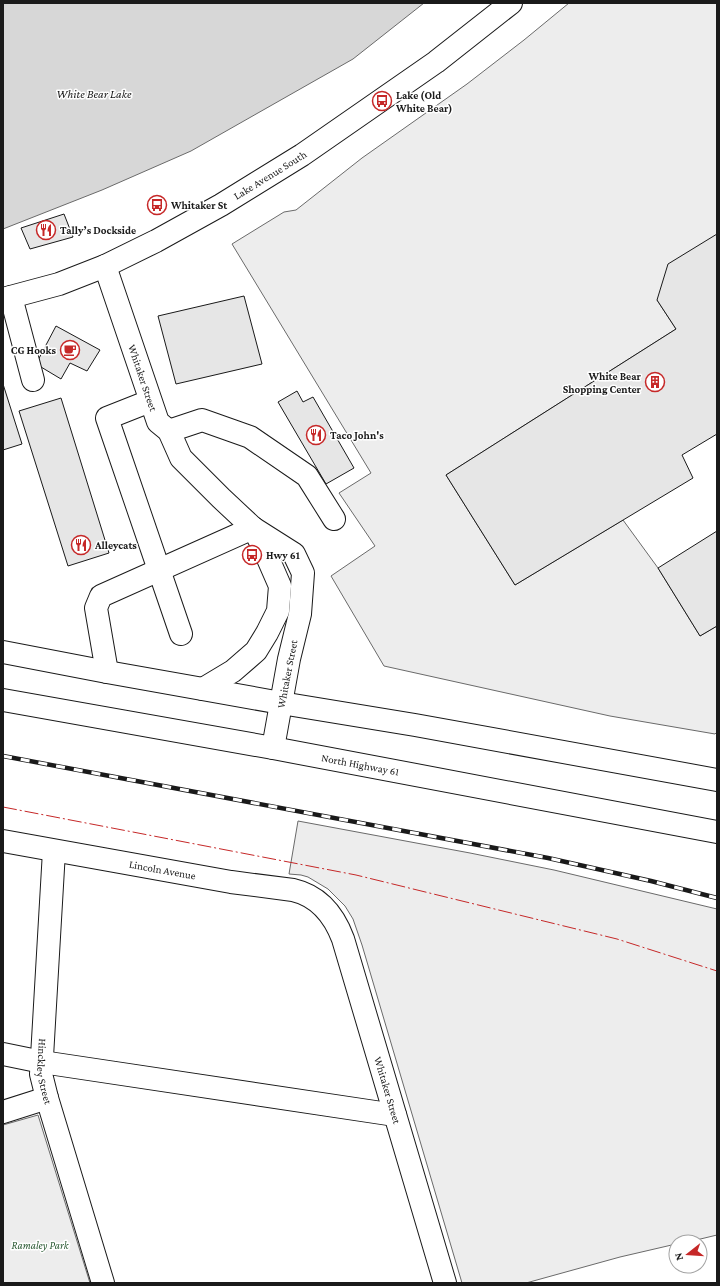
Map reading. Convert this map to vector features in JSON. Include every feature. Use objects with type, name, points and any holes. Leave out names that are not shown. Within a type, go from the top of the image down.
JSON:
[{"type":"street","name":"Lake Avenue South","points":[[7,298],[60,284],[105,266],[156,241],[221,204],[302,155],[436,62],[511,3]]},
{"type":"street","name":"Whitaker Street","points":[[105,266],[158,422],[169,431],[181,458],[220,498],[253,528],[294,554],[303,573],[300,614],[273,748]]},
{"type":"street","points":[[7,298],[33,380]]},
{"type":"street","points":[[150,401],[107,418],[181,634]]},
{"type":"street","points":[[169,431],[202,420],[250,437],[307,476],[334,519]]},
{"type":"street","name":"Whitaker Street","points":[[203,689],[233,671],[256,651],[278,611],[280,586],[253,528]]},
{"type":"street","points":[[107,672],[96,608],[101,596],[253,528]]},
{"type":"street","points":[[3,652],[281,703],[415,724],[717,780]]},
{"type":"street","name":"North Highway 61","points":[[3,700],[273,748],[717,832]]},
{"type":"street","name":"Lincoln Avenue","points":[[3,841],[237,883],[293,890],[306,894],[320,902]]},
{"type":"street","name":"Hinckley Street","points":[[54,851],[42,1074],[47,1098],[103,1283]]},
{"type":"street","name":"Whitaker Street","points":[[320,902],[333,917],[343,939],[445,1283]]},
{"type":"street","points":[[3,1054],[42,1062],[395,1115]]},
{"type":"street","points":[[3,1112],[47,1098]]},
{"type":"shaded area","points":[[569,3],[717,3],[717,235],[657,300],[676,329],[446,475],[515,585],[623,520],[658,568],[700,636],[717,626],[717,732],[715,734],[610,716],[384,666],[331,576],[375,546],[339,493],[371,473],[232,244],[284,212],[296,210],[362,158],[467,84]]},
{"type":"shaded area","points":[[298,821],[554,870],[717,909],[717,1235],[708,1237],[708,1234],[668,1234],[668,1246],[620,1257],[526,1283],[462,1283],[353,919],[345,906],[328,889],[308,877],[289,874]]},
{"type":"shaded area","name":"Ramaley Park","points":[[38,1115],[90,1283],[3,1283],[3,1125]]},
{"type":"water","name":"White Bear Lake","points":[[3,3],[424,3],[353,59],[191,151],[102,190],[3,229]]},
{"type":"building","points":[[64,214],[73,237],[30,249],[21,228]]},
{"type":"building","name":"White Bear Shopping Center","points":[[717,234],[717,434],[682,455],[693,478],[515,585],[446,475],[676,329],[657,300],[668,264]]},
{"type":"building","points":[[244,296],[262,364],[176,384],[158,316]]},
{"type":"building","points":[[56,326],[100,350],[87,371],[70,363],[61,379],[36,364]]},
{"type":"building","points":[[3,384],[22,444],[3,450]]},
{"type":"building","name":"Taco John's","points":[[297,391],[303,402],[313,397],[354,468],[326,484],[278,402]]},
{"type":"building","points":[[61,398],[109,553],[68,566],[19,411]]},
{"type":"building","points":[[717,531],[717,626],[700,636],[658,568]]},
{"type":"railway","points":[[3,756],[548,858],[651,881],[717,898]]},
{"type":"power","points":[[3,807],[356,875],[617,939],[717,971]]},
{"type":"place","name":"Lake (Old White Bear)","points":[[382,101]]},
{"type":"place","name":"Whitaker St","points":[[157,205]]},
{"type":"place","name":"Tally’s Dockside","points":[[46,230]]},
{"type":"place","name":"CG Hooks","points":[[70,350]]},
{"type":"place","name":"White Bear Shopping Center","points":[[655,382]]},
{"type":"place","name":"Taco John's","points":[[316,435]]},
{"type":"place","name":"Alleycats","points":[[81,545]]},
{"type":"place","name":"Hwy 61","points":[[252,555]]}]
